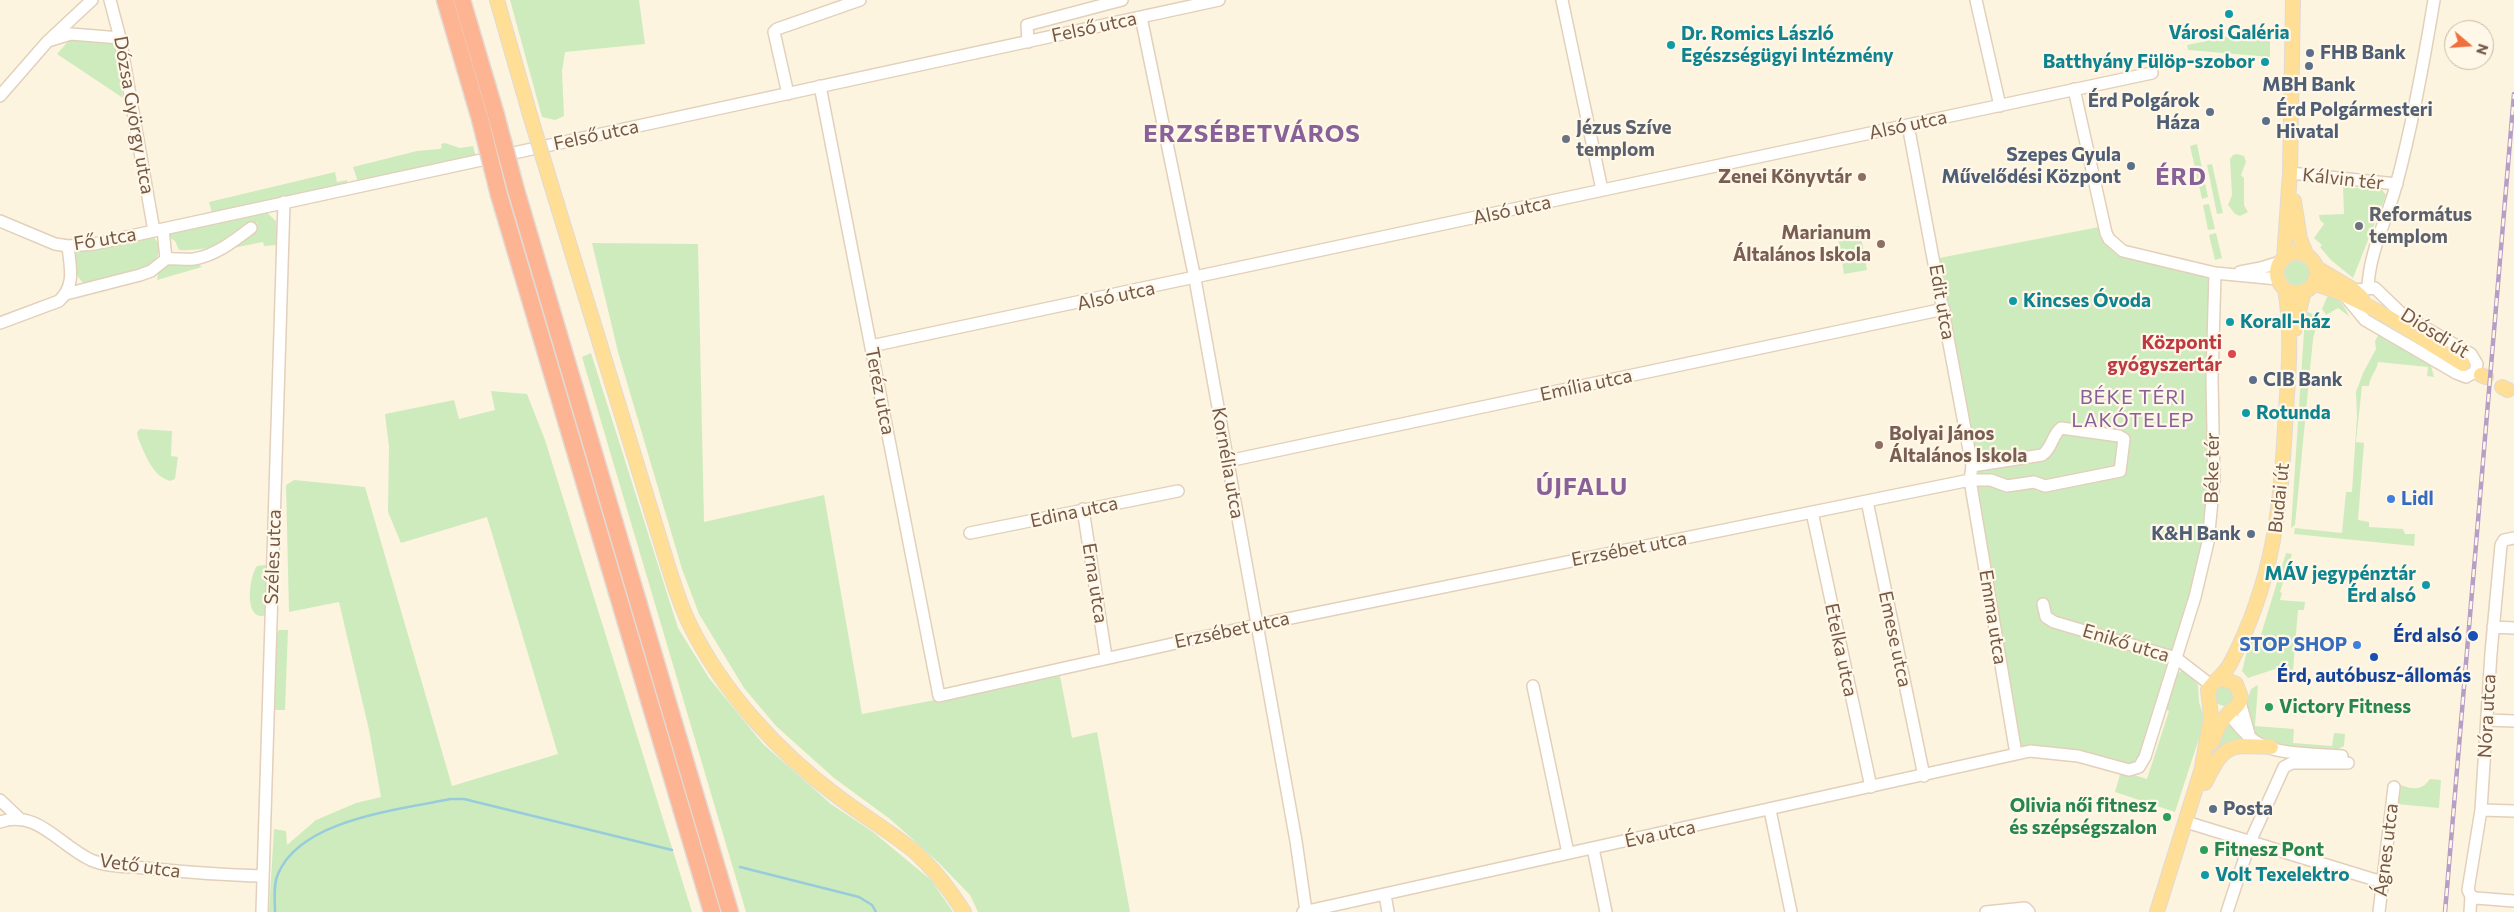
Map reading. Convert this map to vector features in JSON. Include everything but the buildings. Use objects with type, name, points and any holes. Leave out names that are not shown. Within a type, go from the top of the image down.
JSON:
[{"type":"highway","points":[[445,0],[480,119],[499,195],[712,912]]},
{"type":"highway","points":[[462,0],[496,114],[516,190],[730,912]]},
{"type":"main road","points":[[497,0],[530,115],[669,569],[684,611],[702,647],[724,680],[767,734],[836,796],[915,852],[944,884],[964,912]]},
{"type":"main road","points":[[2290,173],[2300,239],[2311,262],[2309,287],[2291,292],[2282,284],[2277,273],[2282,260],[2290,173],[2292,4]]},
{"type":"main road","points":[[2282,260],[2296,253],[2311,262]]},
{"type":"main road","name":"Diósdi út","points":[[2311,262],[2348,292],[2463,364]]},
{"type":"main road","name":"Budai út","points":[[2157,912],[2200,772],[2211,716],[2207,695],[2230,664],[2245,632],[2264,582],[2275,539],[2281,486],[2289,359],[2289,312],[2282,284]]},
{"type":"main road","name":"Diósdi út","points":[[2309,287],[2348,292]]},
{"type":"main road","name":"Budai út","points":[[2289,359],[2309,287]]},
{"type":"main road","name":"Budai út","points":[[2200,772],[2218,728],[2228,713],[2234,710],[2240,702],[2241,692],[2236,684],[2245,632]]},
{"type":"main road","points":[[2215,682],[2224,679],[2236,684]]},
{"type":"main road","points":[[2210,705],[2218,712],[2228,713]]},
{"type":"main road","points":[[2186,822],[2217,759],[2226,750],[2239,746],[2271,747]]},
{"type":"street","points":[[0,96],[47,42],[92,0]]},
{"type":"street","name":"Dózsa György utca","points":[[110,0],[120,38],[159,230]]},
{"type":"street","points":[[788,94],[774,32],[777,29],[860,0]]},
{"type":"street","name":"Felső utca","points":[[1028,42],[1027,25],[1122,0]]},
{"type":"street","name":"Felső utca","points":[[159,230],[1219,0]]},
{"type":"street","points":[[1562,0],[1602,190]]},
{"type":"street","points":[[1976,0],[2000,106]]},
{"type":"street","points":[[2368,288],[2373,256],[2397,184],[2424,63],[2434,0]]},
{"type":"street","name":"Kornélia utca","points":[[1141,17],[1195,279],[1257,625],[1305,912]]},
{"type":"street","points":[[47,42],[72,34],[120,38]]},
{"type":"street","name":"Alsó utca","points":[[871,346],[1195,279],[2152,73]]},
{"type":"street","name":"Teréz utca","points":[[820,86],[939,696]]},
{"type":"street","points":[[2074,89],[2109,239],[2123,251],[2215,273],[2230,273],[2261,268],[2282,260]]},
{"type":"street","name":"Edit utca","points":[[1908,125],[1972,466],[1970,480]]},
{"type":"street","name":"Kálvin tér","points":[[2290,173],[2397,184]]},
{"type":"street","name":"Széles utca","points":[[262,912],[284,202]]},
{"type":"street","name":"Fő utca","points":[[0,221],[44,240],[68,246],[94,244],[159,230]]},
{"type":"street","points":[[0,323],[59,300],[66,294],[151,271],[166,259],[194,259],[208,255],[222,249],[251,228]]},
{"type":"street","points":[[159,230],[166,259]]},
{"type":"street","points":[[66,294],[71,281],[68,246]]},
{"type":"street","name":"Béke tér","points":[[2016,754],[2030,751],[2058,753],[2129,770],[2139,767],[2145,757],[2204,562],[2211,514],[2214,480],[2212,380],[2215,273]]},
{"type":"street","points":[[2230,273],[2282,284]]},
{"type":"street","name":"Diósdi út","points":[[2368,288],[2382,291],[2403,315],[2471,354],[2478,364],[2475,372],[2466,377],[2456,374],[2365,320],[2348,292],[2368,288]]},
{"type":"street","name":"Emília utca","points":[[1228,461],[1944,309]]},
{"type":"street","name":"Erzsébet utca","points":[[939,696],[1106,657],[1257,625],[1970,480],[1992,480],[2007,486],[2034,482],[2045,486],[2120,471],[2124,439],[2120,436],[2061,428],[2046,453],[1972,466]]},
{"type":"street","name":"Emma utca","points":[[1970,480],[2016,754]]},
{"type":"street","name":"Edina utca","points":[[970,533],[1178,491]]},
{"type":"street","name":"Emese utca","points":[[1867,501],[1924,776]]},
{"type":"street","name":"Erna utca","points":[[1083,510],[1106,657]]},
{"type":"street","name":"Etelka utca","points":[[1812,512],[1870,787]]},
{"type":"street","name":"Nóra utca","points":[[2470,912],[2470,894],[2481,810],[2493,627],[2501,545],[2509,539]]},
{"type":"street","name":"Enikő utca","points":[[2043,604],[2046,617],[2054,622],[2176,658],[2215,682]]},
{"type":"street","points":[[2493,627],[2514,628]]},
{"type":"street","points":[[1533,686],[1568,853]]},
{"type":"street","points":[[2240,702],[2246,727],[2251,738]]},
{"type":"street","points":[[2227,912],[2250,842],[2284,767],[2287,764],[2345,759],[2262,745],[2251,738],[2228,713]]},
{"type":"street","points":[[2487,720],[2514,721]]},
{"type":"street","name":"Éva utca","points":[[1305,912],[1924,776],[2016,754]]},
{"type":"street","name":"Ágnes utca","points":[[2379,912],[2394,788]]},
{"type":"street","points":[[0,800],[19,818]]},
{"type":"street","points":[[1770,810],[1791,912]]},
{"type":"street","points":[[2481,810],[2514,811]]},
{"type":"street","points":[[0,822],[19,818]]},
{"type":"street","name":"Vető utca","points":[[19,818],[30,820],[93,861],[112,865],[211,875],[263,876]]},
{"type":"street","points":[[2186,822],[2382,882]]},
{"type":"street","points":[[1593,848],[1606,912]]},
{"type":"street","points":[[1385,894],[1388,912]]},
{"type":"street","points":[[2470,894],[2514,901]]},
{"type":"street","points":[[1986,912],[2025,908],[2029,912]]},
{"type":"green space","points":[[510,0],[639,0],[645,44],[565,52],[562,71],[564,116],[555,120],[542,117]]},
{"type":"green space","points":[[2270,28],[2270,57],[2188,50],[2187,45]]},
{"type":"green space","points":[[72,37],[115,43],[123,98],[57,54]]},
{"type":"green space","points":[[445,143],[460,148],[473,146],[476,157],[358,182],[353,167],[417,151],[439,149],[442,148],[441,144]]},
{"type":"green space","points":[[2197,144],[2208,197],[2202,199],[2190,146]]},
{"type":"green space","points":[[2233,155],[2244,156],[2246,162],[2241,175],[2244,178],[2244,205],[2248,212],[2240,216],[2235,214],[2228,205],[2232,195],[2230,159]]},
{"type":"green space","points":[[2212,164],[2223,213],[2217,214],[2207,165]]},
{"type":"green space","points":[[335,172],[337,182],[347,180],[348,184],[212,213],[209,202]]},
{"type":"green space","points":[[2343,187],[2382,190],[2386,195],[2353,278],[2331,260],[2320,247],[2322,245],[2314,238],[2324,224],[2320,220],[2319,215],[2344,214]]},
{"type":"green space","points":[[2209,204],[2215,229],[2208,230],[2203,205]]},
{"type":"green space","points":[[265,211],[276,221],[276,245],[264,246],[263,242],[233,248],[250,232],[258,230],[257,223],[243,229],[223,244],[201,249],[179,250],[175,241],[167,236],[167,233]]},
{"type":"green space","points":[[1859,226],[1867,270],[1844,274],[1837,230]]},
{"type":"green space","points":[[2104,226],[2118,248],[2215,273],[2208,542],[2139,767],[2078,756],[2016,754],[1934,259]]},
{"type":"green space","points":[[2216,233],[2222,258],[2215,260],[2209,235]]},
{"type":"green space","points":[[153,236],[159,248],[157,257],[149,265],[137,271],[85,285],[76,274],[74,261],[76,251]]},
{"type":"green space","points":[[592,243],[698,244],[704,522],[824,495],[862,714],[1060,676],[1072,738],[1097,732],[1130,912],[978,912],[970,895],[938,862],[890,819],[834,778],[776,726],[744,688],[699,614],[682,569],[618,352]]},
{"type":"green space","points":[[2297,261],[2305,265],[2309,273],[2305,281],[2297,285],[2289,281],[2285,273],[2289,265]]},
{"type":"green space","points":[[197,262],[202,267],[157,280],[159,269],[169,263]]},
{"type":"green space","points":[[2327,297],[2338,300],[2350,317],[2338,308],[2326,315],[2322,309]]},
{"type":"green space","points":[[2308,312],[2322,318],[2313,339],[2295,525],[2291,528],[2305,316]]},
{"type":"green space","points":[[2379,334],[2431,366],[2434,377],[2427,376],[2428,367],[2378,362],[2369,386],[2362,386],[2356,442],[2364,443],[2358,520],[2369,522],[2369,527],[2403,529],[2405,534],[2415,534],[2414,546],[2294,534],[2295,528],[2342,533],[2346,492],[2352,492],[2357,416],[2356,392],[2363,373],[2376,349],[2375,341]]},
{"type":"green space","points":[[591,353],[678,628],[709,678],[763,744],[831,804],[873,832],[931,880],[953,912],[746,912],[582,357]]},
{"type":"green space","points":[[491,391],[527,394],[545,440],[692,912],[269,912],[274,829],[286,831],[287,845],[316,820],[356,803],[381,797],[369,730],[339,602],[289,612],[286,485],[294,480],[365,487],[452,786],[558,754],[487,517],[401,543],[388,512],[389,447],[385,414],[454,400],[459,419],[495,410]]},
{"type":"green space","points":[[140,429],[172,431],[171,456],[178,457],[175,479],[170,481],[158,474],[154,469],[146,457],[138,438],[137,432]]},
{"type":"green space","points":[[2286,553],[2292,554],[2280,592],[2282,593],[2280,600],[2305,602],[2304,610],[2298,610],[2293,671],[2275,669],[2248,678],[2242,671],[2250,639],[2259,641]]},
{"type":"green space","points":[[265,565],[268,570],[266,615],[259,616],[251,606],[250,588],[257,566]]},
{"type":"green space","points":[[279,630],[288,630],[285,710],[275,710],[276,634]]},
{"type":"green space","points":[[2182,670],[2195,680],[2198,685],[2199,702],[2205,720],[2175,812],[2115,792],[2121,771],[2147,779],[2169,711],[2164,709],[2176,675]]},
{"type":"green space","points":[[2258,685],[2255,726],[2294,729],[2293,743],[2332,746],[2334,733],[2345,734],[2344,746],[2338,749],[2282,746],[2262,740],[2254,735],[2249,727],[2244,711],[2251,689]]},
{"type":"green space","points":[[2220,686],[2228,686],[2234,692],[2234,700],[2228,706],[2220,706],[2214,700],[2214,692]]},
{"type":"green space","points":[[2226,721],[2243,741],[2208,760],[2216,739]]},
{"type":"green space","points":[[2430,779],[2441,780],[2439,808],[2397,804],[2398,784],[2419,788]]},
{"type":"waterway","points":[[275,912],[276,878],[290,855],[307,841],[329,829],[354,820],[450,799],[464,799],[672,850]]},
{"type":"waterway","points":[[740,867],[859,897],[872,905],[876,912]]},
{"type":"railway","points":[[2445,912],[2514,94]]},
{"type":"place","name":"Városi Galéria","points":[[2229,14]]},
{"type":"place","name":"Dr. Romics László Egészségügyi Intézmény","points":[[1671,45]]},
{"type":"place","name":"FHB Bank","points":[[2310,53]]},
{"type":"place","name":"Batthyány Fülöp-szobor","points":[[2265,62]]},
{"type":"place","name":"MBH Bank","points":[[2309,66]]},
{"type":"place","name":"Érd Polgárok Háza","points":[[2210,112]]},
{"type":"place","name":"Érd Polgármesteri Hivatal","points":[[2266,121]]},
{"type":"place","name":"Jézus Szíve templom","points":[[1566,139]]},
{"type":"place","name":"Szepes Gyula Művelődési Központ","points":[[2131,166]]},
{"type":"place","name":"Zenei Könyvtár","points":[[1862,177]]},
{"type":"place","name":"Református templom","points":[[2359,226]]},
{"type":"place","name":"Marianum Általános Iskola","points":[[1881,244]]},
{"type":"place","name":"Kincses Óvoda","points":[[2013,301]]},
{"type":"place","name":"Korall-ház","points":[[2230,322]]},
{"type":"place","name":"Központi gyógyszertár","points":[[2232,354]]},
{"type":"place","name":"CIB Bank","points":[[2253,380]]},
{"type":"place","name":"Rotunda","points":[[2246,413]]},
{"type":"place","name":"Bolyai János Általános Iskola","points":[[1879,445]]},
{"type":"place","name":"Lidl","points":[[2391,499]]},
{"type":"place","name":"K&H Bank","points":[[2251,534]]},
{"type":"place","name":"MÁV jegypénztár Érd alsó","points":[[2426,585]]},
{"type":"place","name":"Érd alsó","points":[[2473,636]]},
{"type":"place","name":"STOP SHOP","points":[[2357,645]]},
{"type":"place","name":"Érd, autóbusz-állomás","points":[[2374,657]]},
{"type":"place","name":"Victory Fitness","points":[[2269,707]]},
{"type":"place","name":"Posta","points":[[2213,809]]},
{"type":"place","name":"Olivia női fitnesz és szépségszalon","points":[[2167,817]]},
{"type":"place","name":"Fitnesz Pont","points":[[2204,850]]},
{"type":"place","name":"Volt Texelektro","points":[[2205,875]]},
{"type":"district","name":"ERZSÉBETVÁROS","points":[[1252,134]]},
{"type":"district","name":"ÉRD","points":[[2181,177]]},
{"type":"district","name":"BÉKE TÉRI LAKÓTELEP","points":[[2133,408]]},
{"type":"district","name":"ÚJFALU","points":[[1582,487]]}]
